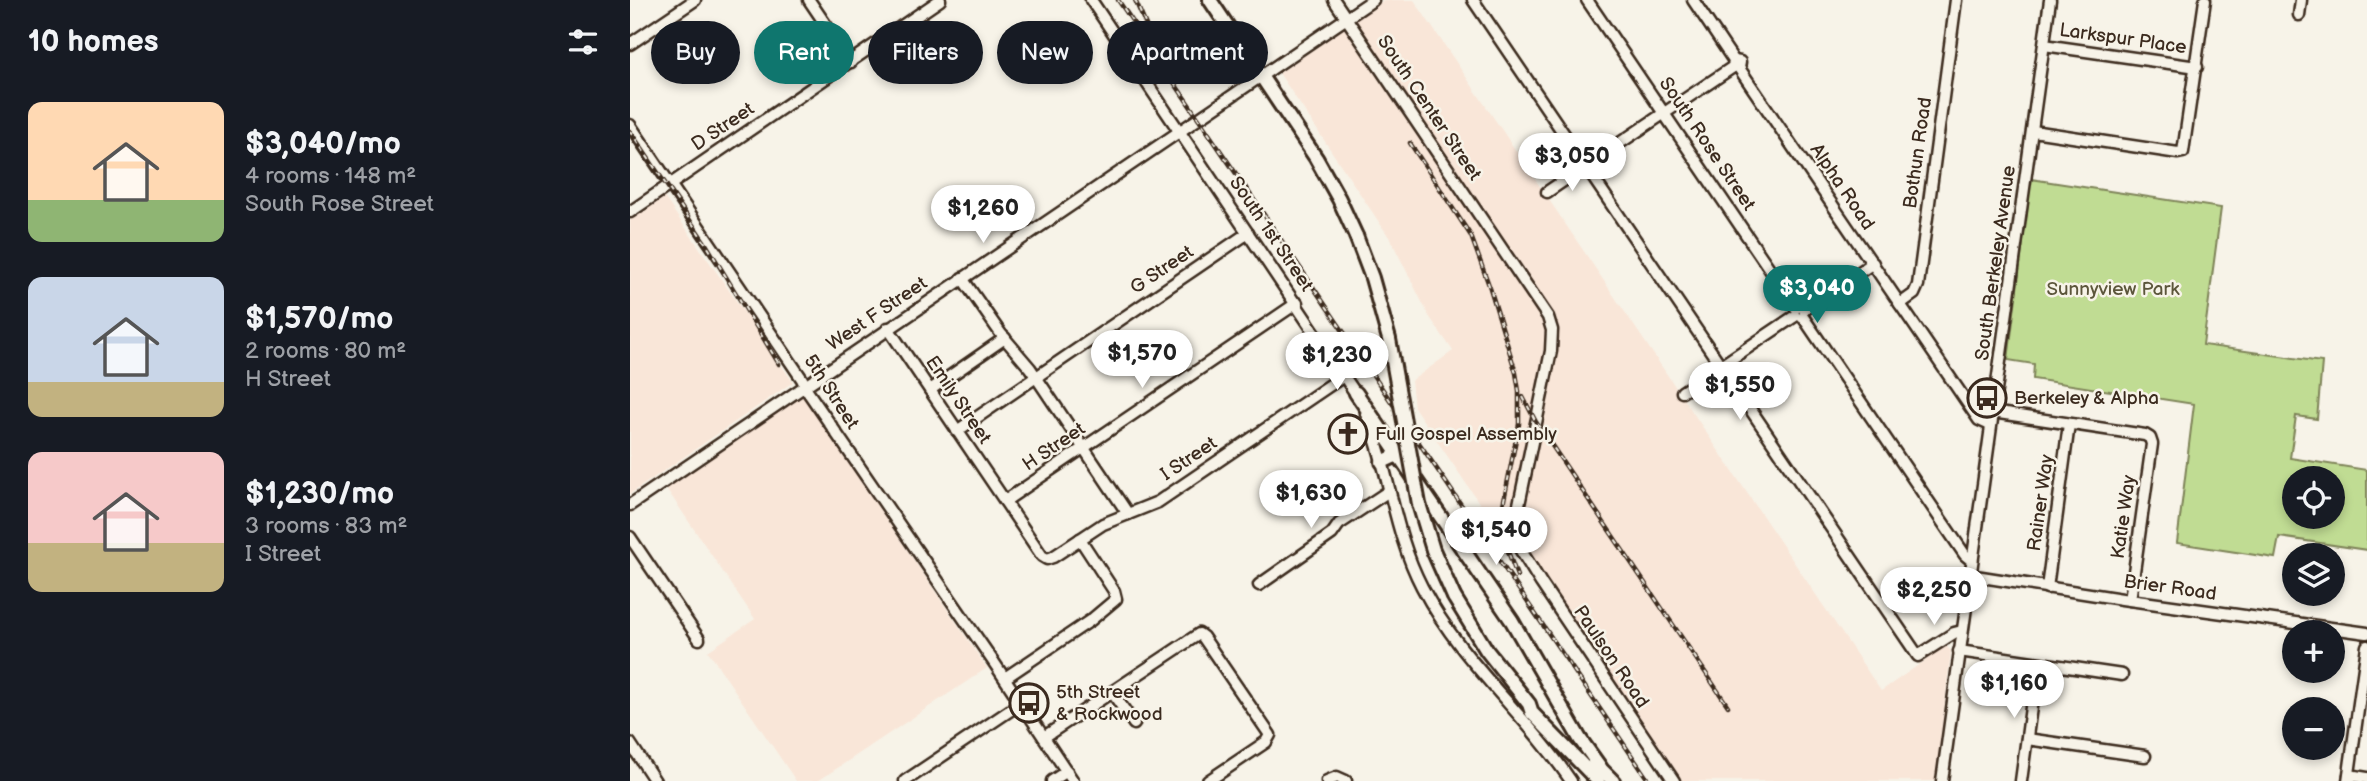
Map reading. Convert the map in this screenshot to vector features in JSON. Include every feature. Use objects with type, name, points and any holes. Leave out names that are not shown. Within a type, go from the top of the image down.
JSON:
[{"type":"main road","points":[[1210,0],[1224,21]]},
{"type":"main road","points":[[1267,84],[1323,170],[1356,236],[1372,278],[1389,339],[1421,512],[1433,550],[1454,597],[1486,651],[1529,704],[1532,713],[1598,781]]},
{"type":"main road","points":[[1356,393],[1512,621],[1580,739],[1600,767]]},
{"type":"main road","points":[[1382,462],[1395,456],[1403,459]]},
{"type":"main road","points":[[1529,704],[1537,707],[1613,781]]},
{"type":"street","points":[[630,44],[695,0]]},
{"type":"street","points":[[809,0],[823,21]]},
{"type":"street","name":"D Street","points":[[854,60],[940,0]]},
{"type":"street","name":"South 1st Street","points":[[1091,0],[1356,393],[1373,430],[1406,552],[1438,615],[1479,671],[1542,740],[1571,781]]},
{"type":"street","name":"South Center Street","points":[[1334,0],[1542,306]]},
{"type":"street","name":"West F Street","points":[[1268,72],[1373,0]]},
{"type":"street","points":[[1473,0],[1918,656],[1954,633],[1962,631]]},
{"type":"street","name":"South Rose Street","points":[[1587,0],[1965,555],[1971,560]]},
{"type":"street","name":"Alpha Road","points":[[1693,0],[1979,420],[1990,425]]},
{"type":"street","name":"Bothun Road","points":[[1900,304],[1912,296],[1917,287],[1956,0]]},
{"type":"street","name":"South Berkeley Avenue","points":[[1942,781],[2050,0]]},
{"type":"street","points":[[2033,131],[2183,152],[2205,0]]},
{"type":"street","points":[[2299,15],[2301,0]]},
{"type":"street","name":"Larkspur Place","points":[[2044,45],[2197,67]]},
{"type":"street","points":[[1547,192],[1736,65]]},
{"type":"street","name":"D Street","points":[[630,212],[818,84]]},
{"type":"street","name":"West F Street","points":[[630,505],[1250,84]]},
{"type":"street","name":"5th Street","points":[[630,125],[1073,781]]},
{"type":"street","name":"G Street","points":[[957,431],[1248,233]]},
{"type":"street","points":[[1682,392],[1873,263]]},
{"type":"street","points":[[962,278],[1036,377],[1129,513]]},
{"type":"street","name":"H Street","points":[[1005,501],[1297,303]]},
{"type":"street","name":"Paulson Road","points":[[1542,306],[1551,323],[1552,344],[1517,507],[1516,529],[1519,544],[1535,575],[1674,781]]},
{"type":"street","name":"Emily Street","points":[[888,328],[1042,556],[1047,559]]},
{"type":"street","points":[[930,390],[1005,338]]},
{"type":"street","name":"I Street","points":[[1047,559],[1103,524],[1158,502],[1345,374]]},
{"type":"street","points":[[1992,412],[2070,424]]},
{"type":"street","name":"Katie Way","points":[[2070,424],[2150,438],[2152,444],[2130,600]]},
{"type":"street","name":"Rainer Way","points":[[2047,588],[2070,424]]},
{"type":"street","points":[[1259,586],[1332,534],[1339,524],[1389,491]]},
{"type":"street","points":[[630,537],[699,639]]},
{"type":"street","points":[[1005,678],[1091,620],[1114,601],[1116,596],[1080,539]]},
{"type":"street","name":"Brier Road","points":[[1969,575],[2367,633]]},
{"type":"street","points":[[1044,737],[1199,635],[1269,733],[1269,738],[1208,781]]},
{"type":"street","points":[[2367,646],[2349,778],[2367,778]]},
{"type":"street","points":[[1959,651],[2122,676]]},
{"type":"street","points":[[2021,781],[2037,663]]},
{"type":"street","points":[[1112,692],[1135,724]]},
{"type":"street","points":[[905,781],[1021,703]]},
{"type":"street","points":[[2026,739],[2145,756]]},
{"type":"street","points":[[630,744],[655,781]]},
{"type":"street","points":[[1052,781],[1067,771]]},
{"type":"shaded area","points":[[1384,0],[1414,0],[1881,691],[1946,646],[1951,651],[1936,781],[1677,781],[1497,529],[1414,407],[1411,381],[1453,351],[1429,316],[1391,240],[1279,73]]},
{"type":"shaded area","points":[[664,197],[793,382],[630,494],[630,220]]},
{"type":"shaded area","points":[[803,396],[987,668],[818,781],[796,781],[708,651],[755,619],[666,488]]},
{"type":"green space","name":"Sunnyview Park","points":[[2031,179],[2221,208],[2203,345],[2322,362],[2317,419],[2296,416],[2290,458],[2341,466],[2282,466],[2282,529],[2345,529],[2345,467],[2367,470],[2367,550],[2345,547],[2345,543],[2320,543],[2279,537],[2275,558],[2177,543],[2194,404],[2033,379],[2034,364],[2008,360]]},
{"type":"railway","points":[[1118,0],[1649,781]]},
{"type":"railway","points":[[1135,0],[1144,21]]},
{"type":"railway","points":[[630,131],[706,244],[779,364]]},
{"type":"railway","points":[[1410,143],[1471,236],[1516,373],[1519,424],[1503,505],[1506,546],[1517,576]]},
{"type":"railway","points":[[1523,397],[1536,422],[1728,706]]},
{"type":"place","name":"Berkeley & Alpha","points":[[1987,398]]},
{"type":"place","name":"Full Gospel Assembly","points":[[1348,434]]},
{"type":"place","name":"5th Street & Rockwood","points":[[1029,703]]}]
